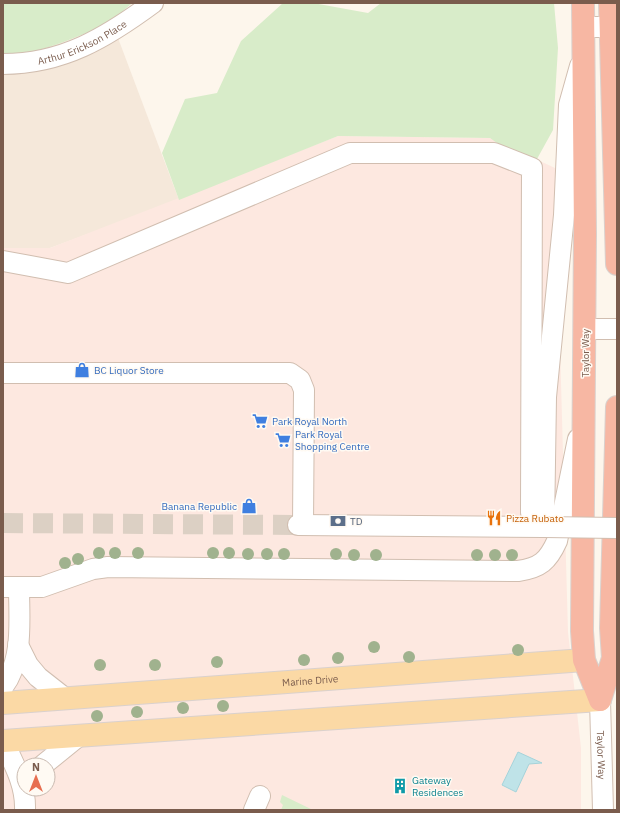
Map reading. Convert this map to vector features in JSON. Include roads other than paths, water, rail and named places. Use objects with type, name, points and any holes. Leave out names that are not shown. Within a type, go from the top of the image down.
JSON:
[{"type":"highway","name":"Taylor Way","points":[[583,3],[585,406],[582,523],[582,631],[584,660],[608,700]]},
{"type":"highway","points":[[610,3],[614,28],[611,56],[617,264]]},
{"type":"highway","name":"Taylor Way","points":[[608,700],[615,658],[611,628],[615,565],[617,407]]},
{"type":"highway","name":"Marine Drive","points":[[584,660],[615,658]]},
{"type":"main road","name":"Marine Drive","points":[[3,703],[584,660]]},
{"type":"main road","points":[[3,741],[608,700]]},
{"type":"street","name":"Arthur Erickson Place","points":[[3,64],[38,61],[93,43],[125,24],[153,3]]},
{"type":"street","points":[[583,27],[614,28]]},
{"type":"street","points":[[537,520],[546,397],[564,215],[570,105],[584,50]]},
{"type":"street","points":[[611,56],[617,80]]},
{"type":"street","points":[[3,261],[68,273],[350,153],[494,153],[532,168],[537,520]]},
{"type":"street","points":[[584,330],[617,330]]},
{"type":"street","points":[[3,373],[290,373],[300,380],[304,390],[300,525],[537,520],[617,528]]},
{"type":"street","points":[[3,687],[13,671],[18,645],[11,588],[42,588],[93,569],[108,567],[510,571],[530,569],[541,564],[550,556],[557,541],[585,406]]},
{"type":"street","points":[[18,645],[28,665],[38,677],[66,699]]},
{"type":"street","name":"Taylor Way","points":[[603,810],[608,700]]},
{"type":"street","points":[[53,757],[80,735]]},
{"type":"street","points":[[3,741],[18,774],[27,799]]},
{"type":"water","points":[[518,752],[542,763],[529,764],[516,792],[502,785]]},
{"type":"tunnel","points":[[3,523],[298,525]]},
{"type":"place","name":"BC Liquor Store","points":[[82,370]]},
{"type":"place","name":"Park Royal North","points":[[260,421]]},
{"type":"place","name":"Park Royal Shopping Centre","points":[[283,440]]},
{"type":"place","name":"Banana Republic","points":[[249,506]]},
{"type":"place","name":"Pizza Rubato","points":[[494,518]]},
{"type":"place","name":"TD","points":[[338,521]]},
{"type":"place","name":"Gateway Residences","points":[[400,786]]}]
